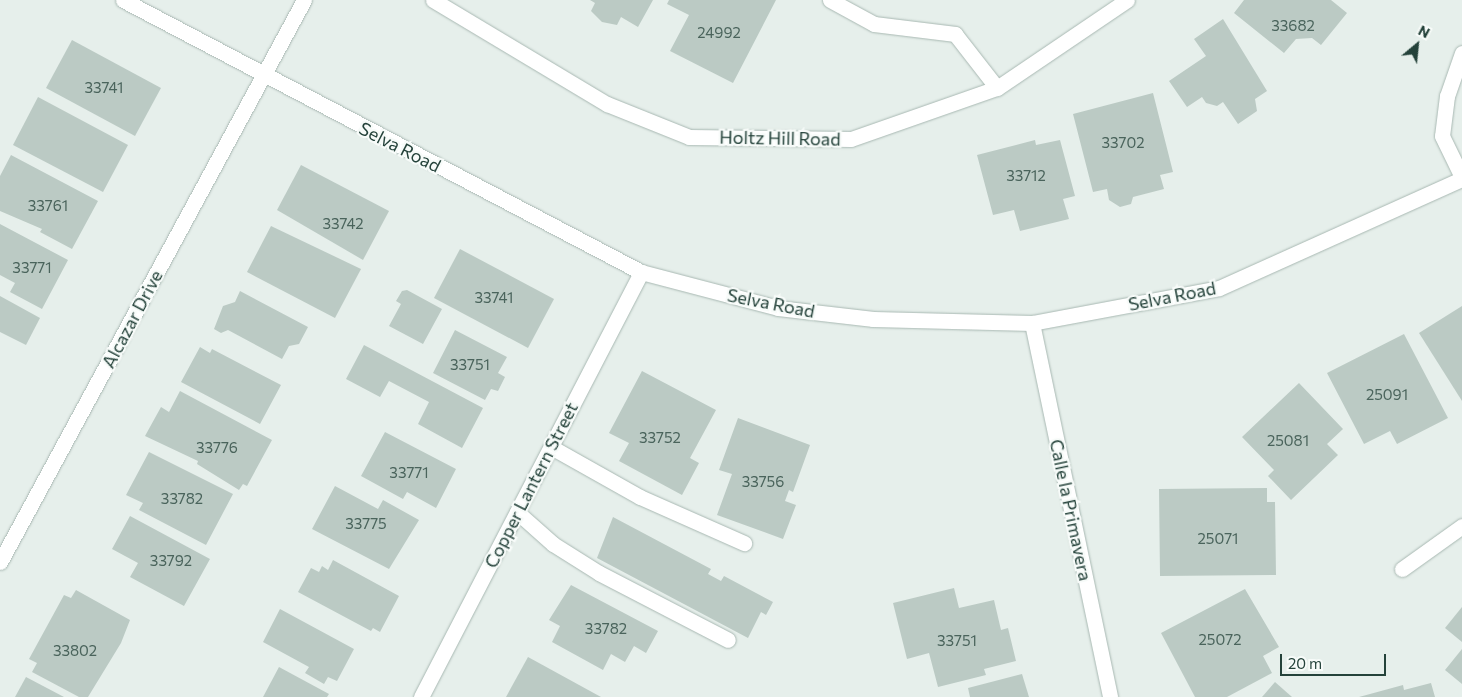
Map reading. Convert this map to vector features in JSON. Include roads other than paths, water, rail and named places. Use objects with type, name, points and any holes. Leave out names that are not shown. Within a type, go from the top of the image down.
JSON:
[{"type":"street","name":"Selva Road","points":[[122,0],[263,76],[641,272],[778,308],[873,319],[1032,323],[1219,288],[1462,178]]},
{"type":"street","points":[[263,76],[304,0]]},
{"type":"street","name":"Holtz Hill Road","points":[[433,0],[607,104],[688,137],[852,138],[997,88],[1127,0]]},
{"type":"street","points":[[830,0],[874,24],[955,34],[997,88]]},
{"type":"street","points":[[1462,53],[1447,96],[1442,136],[1462,178]]},
{"type":"street","name":"Alcazar Drive","points":[[0,562],[263,76]]},
{"type":"street","name":"Copper Lantern Street","points":[[421,697],[641,272]]},
{"type":"street","name":"Calle la Primavera","points":[[1032,323],[1110,697]]},
{"type":"street","points":[[551,446],[640,496],[744,543]]},
{"type":"street","points":[[517,512],[553,544],[599,573],[728,640]]},
{"type":"street","points":[[1402,569],[1462,526]]}]
